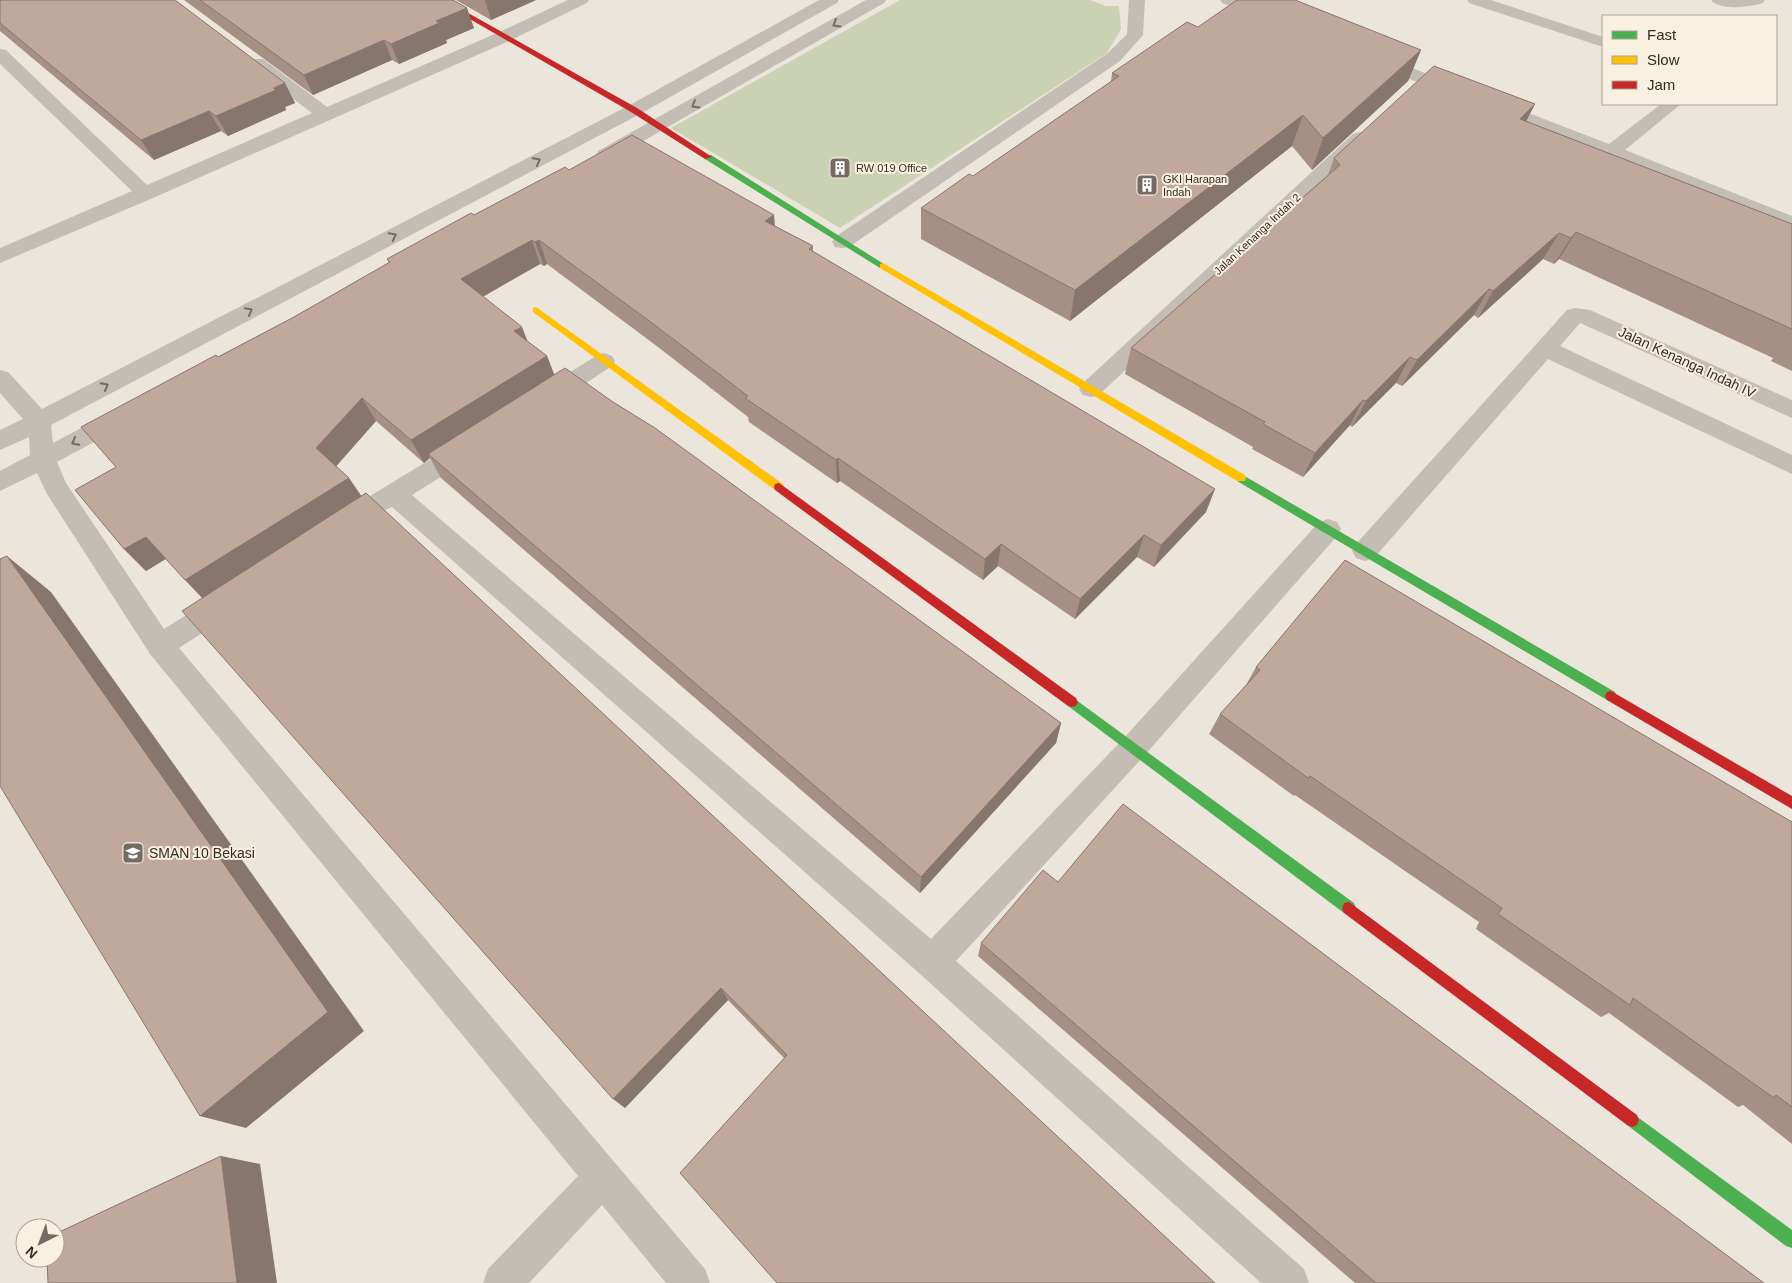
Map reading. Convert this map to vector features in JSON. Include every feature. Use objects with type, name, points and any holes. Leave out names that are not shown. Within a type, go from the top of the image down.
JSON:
[{"type":"street","points":[[440,0],[634,110],[842,242],[1792,803]]},
{"type":"street","points":[[0,256],[326,115],[503,37],[581,0]]},
{"type":"street","points":[[0,441],[634,110],[831,0]]},
{"type":"street","points":[[589,164],[878,0]]},
{"type":"street","points":[[842,242],[1114,57],[1134,35],[1137,0]]},
{"type":"street","points":[[1228,0],[1281,21]]},
{"type":"street","points":[[1475,0],[1602,42]]},
{"type":"street","points":[[1719,0],[1746,3],[1757,0]]},
{"type":"street","points":[[241,52],[326,115]]},
{"type":"street","points":[[1362,53],[1416,85],[1610,153],[1792,223]]},
{"type":"street","points":[[0,54],[146,194]]},
{"type":"street","points":[[1610,153],[1671,105]]},
{"type":"street","name":"Jalan Kenanga Indah 2","points":[[1091,389],[1373,126]]},
{"type":"street","points":[[536,310],[604,362],[1134,746],[1792,1240]]},
{"type":"street","name":"Jalan Kenanga Indah IV","points":[[1545,348],[1575,315],[1582,315],[1792,410]]},
{"type":"street","points":[[1364,551],[1545,348],[1792,465]]},
{"type":"street","points":[[528,409],[604,362]]},
{"type":"street","points":[[0,378],[39,421],[43,459],[56,487],[160,646],[691,1283]]},
{"type":"street","points":[[0,482],[140,407]]},
{"type":"street","points":[[362,515],[486,436]]},
{"type":"street","points":[[394,494],[932,962],[1290,1283]]},
{"type":"street","points":[[932,962],[1134,746],[1328,529]]},
{"type":"street","points":[[160,646],[240,594]]},
{"type":"street","points":[[502,1283],[603,1177]]},
{"type":"green space","points":[[900,0],[1090,0],[1106,6],[1119,6],[1121,29],[1107,53],[840,228],[671,128]]},
{"type":"building","points":[[0,0],[175,0],[285,83],[273,88],[276,90],[216,116],[209,111],[141,140],[0,23]]},
{"type":"building","points":[[200,0],[453,0],[467,8],[436,21],[439,23],[391,44],[384,40],[304,75]]},
{"type":"building","points":[[1237,0],[1295,0],[1421,50],[1323,138],[1303,115],[1075,290],[921,208],[969,174],[973,176],[1119,76],[1112,73],[1187,22],[1198,27]]},
{"type":"building","points":[[1434,66],[1535,104],[1520,119],[1792,224],[1792,329],[1576,232],[1571,238],[1559,233],[1493,291],[1489,289],[1417,360],[1410,357],[1366,401],[1363,400],[1315,453],[1263,424],[1265,422],[1131,348],[1340,165],[1334,158]]},
{"type":"building","points":[[632,135],[774,215],[765,221],[813,246],[809,249],[1215,489],[1161,545],[1144,535],[1080,599],[1001,544],[985,559],[838,458],[836,460],[745,398],[748,396],[652,323],[539,240],[535,242],[532,240],[461,279],[522,327],[514,331],[547,356],[411,440],[362,398],[316,448],[349,478],[185,580],[146,537],[124,549],[75,490],[116,467],[81,427],[216,355],[218,357],[294,317],[390,262],[387,259],[471,213],[474,215],[565,167],[569,170]]},
{"type":"building","points":[[565,368],[613,402],[655,428],[1061,723],[921,877],[428,454]]},
{"type":"building","points":[[366,493],[1215,1283],[777,1283],[680,1173],[787,1055],[721,988],[613,1099],[182,611]]},
{"type":"building","points":[[7,556],[328,1012],[200,1116],[0,786],[0,559]]},
{"type":"building","points":[[1345,560],[1792,822],[1792,1107],[1776,1095],[1774,1098],[1633,998],[1630,1005],[1498,914],[1502,908],[1310,776],[1308,778],[1220,714],[1260,670],[1256,667]]},
{"type":"building","points":[[1123,804],[1764,1283],[1376,1283],[981,943],[1043,870],[1058,882]]},
{"type":"building","points":[[221,1156],[237,1283],[48,1283],[47,1268],[65,1268],[65,1229]]},
{"type":"traffic: fast","points":[[708,157],[883,266]]},
{"type":"traffic: fast","points":[[1241,478],[1611,696]]},
{"type":"traffic: fast","points":[[1072,702],[1349,908]]},
{"type":"traffic: fast","points":[[1632,1120],[1792,1240]]},
{"type":"traffic: slow","points":[[883,266],[1241,478]]},
{"type":"traffic: slow","points":[[536,310],[779,487]]},
{"type":"traffic: jam","points":[[440,0],[634,110],[708,157]]},
{"type":"traffic: jam","points":[[779,487],[1072,702]]},
{"type":"traffic: jam","points":[[1611,696],[1792,803]]},
{"type":"traffic: jam","points":[[1349,908],[1632,1120]]},
{"type":"place","name":"RW 019 Office","points":[[840,168]]},
{"type":"place","name":"GKI Harapan Indah","points":[[1147,185]]},
{"type":"place","name":"SMAN 10 Bekasi","points":[[133,853]]}]
